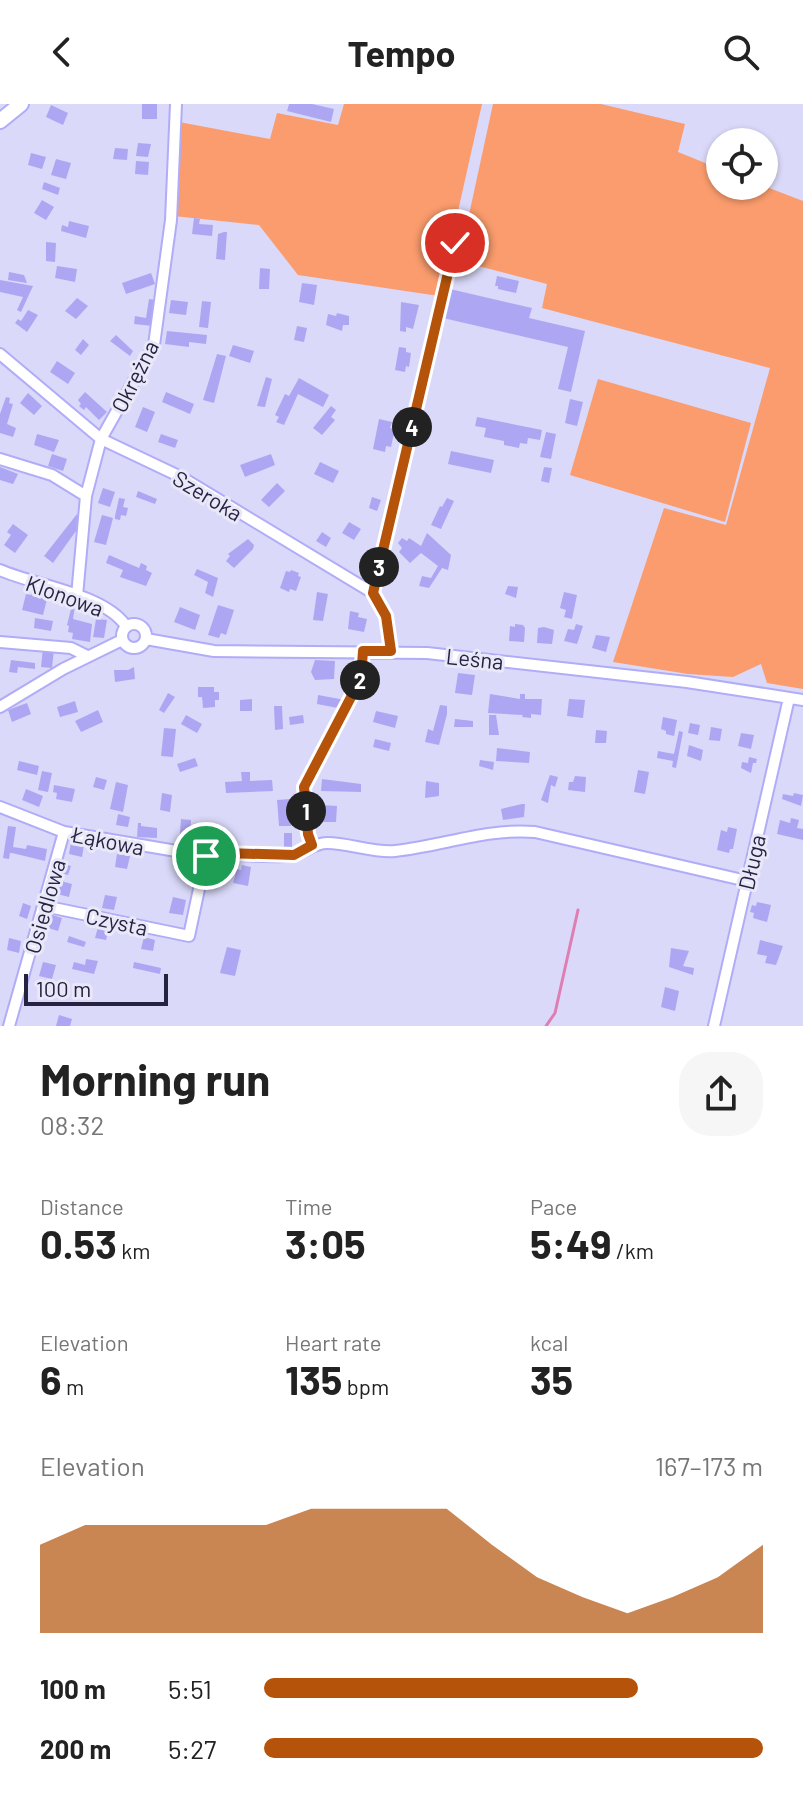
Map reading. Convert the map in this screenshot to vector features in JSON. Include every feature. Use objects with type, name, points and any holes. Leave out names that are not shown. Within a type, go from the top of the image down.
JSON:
[{"type":"main road","points":[[0,121],[21,104]]},
{"type":"street","name":"Okrężna","points":[[77,596],[86,496],[101,439],[154,345],[171,220],[176,104]]},
{"type":"street","points":[[391,651],[386,616],[373,593],[455,243]]},
{"type":"street","name":"Szeroka","points":[[0,354],[101,439],[181,477],[373,593]]},
{"type":"street","points":[[0,459],[52,475],[86,496]]},
{"type":"street","name":"Klonowa","points":[[0,570],[102,605],[126,626]]},
{"type":"street","points":[[133,623],[141,625],[146,631],[146,639],[135,648],[127,646],[122,640],[122,632],[133,623]]},
{"type":"street","name":"Leśna","points":[[146,639],[214,651],[391,651],[607,673],[803,700]]},
{"type":"street","points":[[0,707],[87,656],[122,640]]},
{"type":"street","points":[[0,642],[71,648],[87,656]]},
{"type":"street","points":[[312,845],[308,834],[304,787],[361,678],[363,651]]},
{"type":"street","name":"Długa","points":[[714,1026],[789,698]]},
{"type":"street","name":"Łąkowa","points":[[0,807],[64,832],[206,856],[224,853],[294,855],[312,845],[328,843],[392,851],[512,830],[535,832],[747,881]]},
{"type":"street","name":"Osiedlowa","points":[[9,1026],[64,832]]},
{"type":"street","name":"Czysta","points":[[44,906],[189,936],[206,856]]},
{"type":"shaded area","points":[[344,104],[482,104],[439,296],[298,275],[259,225],[174,216],[179,122],[270,139],[277,113],[338,125]]},
{"type":"shaded area","points":[[493,104],[601,104],[685,124],[678,152],[706,163],[706,200],[778,200],[778,191],[803,201],[803,689],[767,683],[761,664],[733,677],[688,674],[613,662],[664,508],[726,525],[770,368],[542,308],[547,284],[459,261]]},
{"type":"shaded area","points":[[598,379],[751,423],[725,522],[570,475]]},
{"type":"building","points":[[142,104],[157,104],[157,119],[142,119]]},
{"type":"building","points":[[289,104],[312,104],[334,109],[331,122],[287,111]]},
{"type":"building","points":[[51,105],[68,113],[63,125],[46,117]]},
{"type":"building","points":[[138,143],[151,144],[148,157],[136,156]]},
{"type":"building","points":[[115,148],[128,149],[127,160],[113,159]]},
{"type":"building","points":[[31,153],[46,157],[42,169],[28,165]]},
{"type":"building","points":[[56,159],[71,163],[66,179],[51,175]]},
{"type":"building","points":[[136,161],[149,162],[148,175],[135,174]]},
{"type":"building","points":[[44,182],[60,188],[58,195],[42,189]]},
{"type":"building","points":[[42,200],[54,207],[46,220],[34,213]]},
{"type":"building","points":[[194,218],[200,219],[199,224],[213,225],[212,236],[192,234]]},
{"type":"building","points":[[69,221],[89,226],[86,238],[61,231],[62,225],[68,227]]},
{"type":"building","points":[[227,232],[225,260],[216,259],[218,234]]},
{"type":"building","points":[[46,242],[56,243],[55,262],[46,261]]},
{"type":"building","points":[[57,266],[77,269],[75,282],[55,278]]},
{"type":"building","points":[[260,268],[270,269],[269,289],[259,289]]},
{"type":"building","points":[[9,272],[24,275],[27,283],[8,280]]},
{"type":"building","points":[[151,273],[155,284],[126,294],[122,283]]},
{"type":"building","points":[[497,276],[519,281],[516,293],[498,289],[495,286]]},
{"type":"building","points":[[0,280],[33,286],[21,312],[17,310],[23,297],[0,292]]},
{"type":"building","points":[[302,283],[317,285],[314,305],[299,302]]},
{"type":"building","points":[[450,289],[532,308],[529,318],[585,331],[571,392],[558,389],[568,347],[443,318]]},
{"type":"building","points":[[77,298],[88,306],[76,319],[65,311]]},
{"type":"building","points":[[149,299],[156,300],[153,326],[134,324],[135,316],[146,318]]},
{"type":"building","points":[[171,300],[188,302],[186,315],[169,313]]},
{"type":"building","points":[[202,301],[211,302],[208,328],[199,327]]},
{"type":"building","points":[[401,302],[419,305],[413,329],[406,327],[406,332],[400,331]]},
{"type":"building","points":[[28,310],[38,315],[27,332],[15,323],[18,319],[21,321]]},
{"type":"building","points":[[337,313],[349,316],[349,325],[343,325],[342,331],[326,325],[328,314],[336,316]]},
{"type":"building","points":[[297,326],[307,328],[304,342],[294,340]]},
{"type":"building","points":[[167,331],[207,335],[206,344],[189,342],[189,347],[165,344]]},
{"type":"building","points":[[116,335],[133,351],[130,356],[110,341]]},
{"type":"building","points":[[83,339],[89,345],[81,355],[75,350]]},
{"type":"building","points":[[233,345],[254,351],[250,363],[229,356]]},
{"type":"building","points":[[399,347],[411,353],[405,372],[395,370]]},
{"type":"building","points":[[217,354],[226,356],[214,403],[203,400]]},
{"type":"building","points":[[57,361],[75,373],[68,384],[50,372]]},
{"type":"building","points":[[266,377],[272,379],[265,407],[257,406]]},
{"type":"building","points":[[299,378],[329,395],[323,407],[298,394],[284,425],[276,422],[279,417],[275,415],[285,394],[289,396]]},
{"type":"building","points":[[85,392],[107,412],[99,420],[86,407],[84,410],[79,406],[78,400]]},
{"type":"building","points":[[166,392],[194,404],[190,414],[162,402]]},
{"type":"building","points":[[28,393],[42,406],[34,415],[20,403]]},
{"type":"building","points":[[6,397],[13,404],[7,424],[16,428],[13,437],[0,433],[0,414]]},
{"type":"building","points":[[570,399],[583,402],[577,426],[565,423]]},
{"type":"building","points":[[331,406],[336,410],[331,417],[335,420],[322,435],[313,428]]},
{"type":"building","points":[[143,407],[155,412],[147,432],[135,427]]},
{"type":"building","points":[[477,417],[542,430],[540,440],[528,438],[527,444],[520,443],[519,448],[504,445],[504,441],[484,437],[486,428],[475,426]]},
{"type":"building","points":[[379,419],[392,422],[390,428],[395,429],[391,447],[386,446],[385,452],[373,449]]},
{"type":"building","points":[[546,432],[556,434],[551,459],[540,457]]},
{"type":"building","points":[[37,434],[59,440],[54,452],[34,445]]},
{"type":"building","points":[[161,434],[178,440],[175,448],[158,442]]},
{"type":"building","points":[[451,451],[494,460],[491,473],[448,464]]},
{"type":"building","points":[[52,454],[67,459],[63,471],[48,466]]},
{"type":"building","points":[[271,454],[275,465],[245,477],[240,465]]},
{"type":"building","points":[[320,462],[339,471],[333,483],[314,474]]},
{"type":"building","points":[[0,467],[18,474],[13,484],[0,480]]},
{"type":"building","points":[[544,467],[552,468],[549,483],[541,481]]},
{"type":"building","points":[[277,483],[285,491],[269,507],[261,500]]},
{"type":"building","points":[[103,488],[115,492],[110,507],[98,503]]},
{"type":"building","points":[[138,491],[157,499],[155,504],[136,497]]},
{"type":"building","points":[[372,497],[381,500],[377,511],[369,508]]},
{"type":"building","points":[[119,498],[125,499],[123,507],[128,508],[126,516],[121,515],[120,520],[115,519]]},
{"type":"building","points":[[447,498],[454,501],[441,529],[431,525]]},
{"type":"building","points":[[77,514],[81,524],[53,563],[44,556]]},
{"type":"building","points":[[102,515],[113,518],[106,545],[94,542]]},
{"type":"building","points":[[349,522],[361,529],[354,540],[342,533]]},
{"type":"building","points":[[13,524],[28,535],[15,553],[4,545],[11,535],[7,532]]},
{"type":"building","points":[[322,532],[331,538],[326,547],[316,541]]},
{"type":"building","points":[[427,533],[451,555],[448,570],[442,568],[429,588],[419,586],[422,576],[431,578],[438,566],[421,553],[410,563],[399,552],[402,548],[398,543],[402,538],[407,541],[409,538],[421,546]]},
{"type":"building","points":[[248,539],[254,545],[253,549],[234,568],[226,561],[230,556],[228,554]]},
{"type":"building","points":[[109,555],[139,568],[141,563],[147,566],[146,570],[152,573],[146,586],[120,577],[123,570],[106,563]]},
{"type":"building","points":[[197,569],[218,578],[213,597],[205,593],[208,582],[194,575]]},
{"type":"building","points":[[291,570],[301,577],[296,591],[290,589],[289,592],[280,588],[286,571]]},
{"type":"building","points":[[508,586],[518,587],[516,598],[505,594]]},
{"type":"building","points":[[317,592],[328,594],[323,621],[313,620]]},
{"type":"building","points":[[564,592],[577,595],[572,619],[564,617],[566,610],[560,608]]},
{"type":"building","points":[[26,594],[47,599],[43,615],[22,610]]},
{"type":"building","points":[[72,605],[75,606],[73,619],[92,624],[90,642],[72,639],[73,633],[68,632]]},
{"type":"building","points":[[218,605],[234,610],[226,635],[221,633],[219,638],[208,635]]},
{"type":"building","points":[[180,607],[200,615],[195,630],[174,622]]},
{"type":"building","points":[[350,611],[367,619],[364,632],[348,629]]},
{"type":"building","points":[[35,618],[53,621],[51,631],[34,628]]},
{"type":"building","points":[[96,619],[107,620],[104,638],[93,637]]},
{"type":"building","points":[[515,624],[525,628],[524,642],[509,641],[510,626],[515,627]]},
{"type":"building","points":[[576,624],[583,626],[577,644],[564,641],[568,629],[574,630]]},
{"type":"building","points":[[538,628],[554,630],[552,644],[537,643]]},
{"type":"building","points":[[596,635],[610,637],[606,652],[592,648]]},
{"type":"building","points":[[43,648],[54,649],[52,668],[41,667]]},
{"type":"building","points":[[11,660],[35,663],[35,669],[18,667],[17,673],[9,672]]},
{"type":"building","points":[[315,660],[335,661],[334,679],[315,680],[311,672]]},
{"type":"building","points":[[134,667],[135,679],[115,682],[114,670]]},
{"type":"building","points":[[458,673],[475,675],[472,695],[455,693]]},
{"type":"building","points":[[198,687],[214,687],[214,692],[219,692],[215,707],[203,708]]},
{"type":"building","points":[[168,693],[175,697],[164,713],[159,710]]},
{"type":"building","points":[[490,694],[520,699],[520,694],[525,694],[525,699],[542,699],[541,715],[531,714],[531,718],[488,713]]},
{"type":"building","points":[[318,695],[345,700],[343,709],[317,704]]},
{"type":"building","points":[[252,699],[252,711],[240,711],[240,700]]},
{"type":"building","points":[[569,699],[585,700],[583,718],[567,716]]},
{"type":"building","points":[[75,701],[78,712],[60,717],[57,707]]},
{"type":"building","points":[[27,703],[31,714],[12,722],[8,710]]},
{"type":"building","points":[[440,705],[447,706],[447,714],[439,745],[425,742],[428,729],[433,731]]},
{"type":"building","points":[[274,706],[282,706],[283,729],[275,730]]},
{"type":"building","points":[[98,710],[103,722],[81,732],[75,721]]},
{"type":"building","points":[[376,711],[398,716],[395,728],[373,722]]},
{"type":"building","points":[[186,715],[202,724],[197,733],[181,724]]},
{"type":"building","points":[[303,715],[304,723],[290,725],[289,717]]},
{"type":"building","points":[[489,715],[496,715],[499,735],[489,735]]},
{"type":"building","points":[[663,717],[677,720],[674,736],[661,729]]},
{"type":"building","points":[[455,719],[473,721],[473,727],[454,727]]},
{"type":"building","points":[[690,723],[700,725],[698,735],[688,733]]},
{"type":"building","points":[[711,727],[722,729],[720,741],[709,740]]},
{"type":"building","points":[[164,728],[176,729],[173,757],[161,756]]},
{"type":"building","points":[[596,730],[607,731],[606,743],[595,743]]},
{"type":"building","points":[[679,731],[683,732],[676,768],[672,767],[673,761],[657,758],[658,751],[674,754]]},
{"type":"building","points":[[741,733],[754,735],[751,749],[738,746]]},
{"type":"building","points":[[375,739],[391,743],[389,751],[373,747]]},
{"type":"building","points":[[689,745],[703,750],[701,761],[687,756]]},
{"type":"building","points":[[497,748],[530,752],[529,763],[496,761]]},
{"type":"building","points":[[749,757],[757,759],[751,773],[741,768],[742,762],[748,763]]},
{"type":"building","points":[[195,758],[198,766],[180,772],[177,764]]},
{"type":"building","points":[[480,760],[494,762],[493,770],[479,766]]},
{"type":"building","points":[[19,761],[39,766],[37,775],[17,770]]},
{"type":"building","points":[[638,770],[649,772],[645,794],[634,792]]},
{"type":"building","points":[[42,771],[52,773],[48,792],[38,790]]},
{"type":"building","points":[[241,772],[250,772],[250,781],[272,780],[273,791],[226,793],[225,782],[242,781]]},
{"type":"building","points":[[550,775],[558,777],[555,787],[551,785],[548,803],[541,800]]},
{"type":"building","points":[[575,776],[586,777],[585,792],[568,790],[569,782],[573,782]]},
{"type":"building","points":[[96,777],[107,780],[104,790],[93,787]]},
{"type":"building","points":[[322,779],[361,784],[361,792],[321,791]]},
{"type":"building","points":[[426,781],[439,783],[439,796],[425,798]]},
{"type":"building","points":[[116,782],[128,785],[123,812],[110,809]]},
{"type":"building","points":[[54,785],[75,789],[72,802],[56,799]]},
{"type":"building","points":[[26,789],[43,796],[39,807],[22,800]]},
{"type":"building","points":[[162,793],[172,795],[170,812],[160,810]]},
{"type":"building","points":[[794,793],[803,795],[801,806],[782,799],[783,794],[793,796]]},
{"type":"building","points":[[290,799],[291,826],[279,826],[277,800]]},
{"type":"building","points":[[525,804],[524,817],[503,820],[501,809]]},
{"type":"building","points":[[321,805],[337,806],[336,822],[320,822]]},
{"type":"building","points":[[118,814],[130,817],[128,827],[116,825]]},
{"type":"building","points":[[791,818],[799,820],[797,828],[803,829],[803,840],[777,834],[780,820],[790,823]]},
{"type":"building","points":[[181,819],[191,820],[189,848],[179,847]]},
{"type":"building","points":[[138,823],[157,828],[157,838],[137,837]]},
{"type":"building","points":[[8,826],[16,827],[13,847],[26,849],[27,845],[47,849],[45,861],[12,853],[9,859],[3,858]]},
{"type":"building","points":[[728,827],[737,829],[733,849],[729,853],[717,850],[721,830],[727,832]]},
{"type":"building","points":[[284,833],[292,833],[292,851],[284,851]]},
{"type":"building","points":[[71,842],[84,845],[82,857],[69,854]]},
{"type":"building","points":[[117,854],[130,856],[127,869],[115,867]]},
{"type":"building","points":[[60,862],[71,866],[68,875],[57,872]]},
{"type":"building","points":[[242,865],[251,867],[248,886],[233,883],[237,869],[241,870]]},
{"type":"building","points":[[61,881],[72,884],[69,897],[57,894]]},
{"type":"building","points":[[105,895],[117,897],[114,910],[102,908]]},
{"type":"building","points":[[173,897],[186,900],[183,915],[169,913]]},
{"type":"building","points":[[757,902],[771,905],[767,922],[753,918],[754,913],[750,912]]},
{"type":"building","points":[[23,903],[31,906],[27,919],[19,916]]},
{"type":"building","points":[[49,914],[62,918],[58,931],[45,927]]},
{"type":"building","points":[[98,927],[109,929],[106,940],[95,938]]},
{"type":"building","points":[[69,936],[86,942],[84,947],[67,942]]},
{"type":"building","points":[[144,937],[155,940],[153,951],[141,949]]},
{"type":"building","points":[[9,938],[21,941],[19,953],[7,950]]},
{"type":"building","points":[[760,940],[783,946],[776,965],[765,963],[767,956],[757,954]]},
{"type":"building","points":[[227,947],[241,950],[235,976],[220,973]]},
{"type":"building","points":[[671,948],[689,951],[683,966],[694,968],[693,975],[669,967]]},
{"type":"building","points":[[86,959],[98,961],[94,974],[72,969],[74,962],[85,965]]},
{"type":"building","points":[[43,962],[56,965],[52,979],[39,976]]},
{"type":"building","points":[[134,962],[161,968],[160,974],[133,968]]},
{"type":"building","points":[[665,987],[679,991],[675,1011],[661,1007]]},
{"type":"building","points":[[59,1015],[72,1019],[70,1026],[56,1026]]},
{"type":"waterway","points":[[546,1026],[555,1013],[578,910]]},
{"type":"route","points":[[206,856],[224,853],[294,855],[312,845],[308,834],[304,787],[361,678],[363,651],[391,651],[386,616],[373,593],[455,243]]}]
